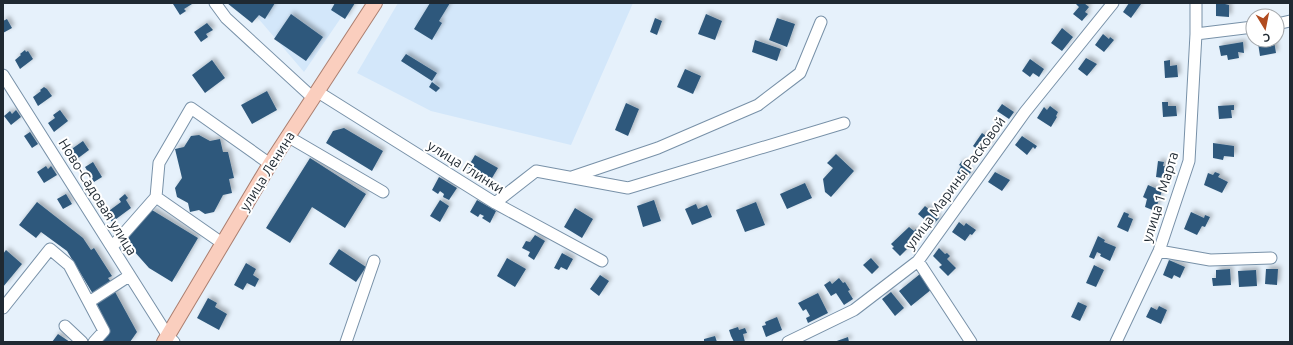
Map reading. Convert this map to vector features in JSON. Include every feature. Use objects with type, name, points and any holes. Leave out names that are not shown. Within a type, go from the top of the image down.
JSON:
[{"type":"main road","name":"улица Ленина","points":[[169,340],[222,243],[287,136],[316,95],[375,3]]},
{"type":"street","name":"улица Глинки","points":[[215,3],[226,18],[316,95],[495,203],[602,262]]},
{"type":"street","name":"улица Марины Расковой","points":[[788,342],[854,310],[918,261],[1025,112],[1113,3]]},
{"type":"street","name":"улица 1 Марта","points":[[1116,342],[1159,251],[1190,161],[1196,3]]},
{"type":"street","points":[[571,177],[658,148],[758,105],[800,72],[821,22]]},
{"type":"street","points":[[1196,34],[1245,28]]},
{"type":"street","name":"Ново-Садовая улица","points":[[3,75],[169,340]]},
{"type":"street","points":[[112,247],[156,197],[159,163],[191,108],[270,164]]},
{"type":"street","points":[[495,203],[536,171],[628,188],[844,123]]},
{"type":"street","points":[[287,136],[383,192]]},
{"type":"street","points":[[156,197],[222,243]]},
{"type":"street","points":[[3,308],[50,249],[68,265],[104,331],[94,342]]},
{"type":"street","points":[[1159,251],[1210,260],[1271,258]]},
{"type":"street","points":[[346,342],[374,261]]},
{"type":"street","points":[[918,261],[971,342]]},
{"type":"street","points":[[89,302],[129,276]]},
{"type":"street","points":[[65,326],[82,342]]},
{"type":"shaded area","points":[[245,3],[351,3],[304,72]]},
{"type":"shaded area","points":[[398,3],[633,3],[571,145],[431,111],[357,73]]},
{"type":"building","points":[[227,3],[275,3],[265,19],[259,15],[252,23]]},
{"type":"building","points":[[335,3],[355,3],[345,19],[331,10]]},
{"type":"building","points":[[430,3],[450,3],[439,21],[442,23],[432,40],[414,29]]},
{"type":"building","points":[[1084,3],[1089,7],[1085,12],[1088,14],[1082,21],[1073,14],[1079,7],[1076,4]]},
{"type":"building","points":[[1129,3],[1141,4],[1131,18],[1123,12]]},
{"type":"building","points":[[1221,3],[1229,5],[1229,17],[1216,16],[1216,4]]},
{"type":"building","points":[[173,4],[192,4],[184,9],[186,11],[180,15]]},
{"type":"building","points":[[291,14],[323,37],[306,61],[274,39]]},
{"type":"building","points":[[706,14],[722,21],[715,40],[698,34]]},
{"type":"building","points":[[655,18],[662,21],[657,35],[650,32]]},
{"type":"building","points":[[777,18],[795,24],[787,47],[769,40]]},
{"type":"building","points":[[7,19],[12,28],[3,33],[3,21]]},
{"type":"building","points":[[207,23],[213,30],[206,34],[208,37],[201,42],[194,32]]},
{"type":"building","points":[[1062,28],[1073,37],[1062,51],[1051,43]]},
{"type":"building","points":[[1103,34],[1109,39],[1110,37],[1114,40],[1104,52],[1095,45]]},
{"type":"building","points":[[755,40],[781,49],[777,61],[752,52]]},
{"type":"building","points":[[1243,42],[1244,53],[1238,52],[1239,58],[1228,60],[1227,55],[1221,56],[1219,46]]},
{"type":"building","points":[[1259,48],[1275,48],[1276,53],[1260,56]]},
{"type":"building","points":[[25,50],[26,52],[28,51],[33,59],[20,69],[15,60]]},
{"type":"building","points":[[406,54],[437,73],[432,81],[401,61]]},
{"type":"building","points":[[1086,58],[1097,64],[1087,76],[1078,69]]},
{"type":"building","points":[[1030,59],[1044,69],[1039,77],[1033,73],[1030,77],[1022,71]]},
{"type":"building","points":[[212,60],[225,78],[205,93],[192,75]]},
{"type":"building","points":[[1170,60],[1170,66],[1177,65],[1178,77],[1165,78],[1164,61]]},
{"type":"building","points":[[685,69],[701,76],[693,94],[677,87]]},
{"type":"building","points":[[432,82],[440,88],[436,92],[429,87]]},
{"type":"building","points":[[44,87],[52,96],[38,106],[33,97]]},
{"type":"building","points":[[267,91],[277,110],[252,124],[241,105]]},
{"type":"building","points":[[1162,102],[1168,102],[1168,106],[1176,106],[1177,116],[1163,117]]},
{"type":"building","points":[[626,103],[639,109],[628,136],[615,130]]},
{"type":"building","points":[[1002,104],[1014,112],[1009,119],[997,111]]},
{"type":"building","points":[[1234,105],[1234,110],[1231,110],[1232,118],[1219,119],[1218,106]]},
{"type":"building","points":[[1050,106],[1058,112],[1057,117],[1051,127],[1037,118],[1044,107],[1047,110]]},
{"type":"building","points":[[16,110],[21,117],[11,125],[4,116],[10,111],[12,114]]},
{"type":"building","points":[[60,110],[68,121],[54,132],[48,123],[55,118],[53,115]]},
{"type":"building","points":[[344,128],[383,151],[372,171],[326,143],[333,131]]},
{"type":"building","points":[[30,132],[38,144],[32,148],[24,136]]},
{"type":"building","points":[[982,133],[992,140],[985,151],[979,147],[977,149],[973,146]]},
{"type":"building","points":[[199,135],[210,141],[220,139],[223,152],[228,152],[234,178],[229,179],[232,193],[223,195],[214,212],[205,214],[199,210],[190,212],[188,203],[177,197],[175,188],[182,178],[175,149],[184,147],[191,136]]},
{"type":"building","points":[[1022,136],[1037,146],[1035,149],[1033,147],[1027,155],[1015,145]]},
{"type":"building","points":[[83,141],[89,150],[73,162],[66,153]]},
{"type":"building","points":[[1213,143],[1234,146],[1234,157],[1224,156],[1223,160],[1213,158]]},
{"type":"building","points":[[836,154],[854,171],[831,197],[825,192],[823,179],[833,168],[827,163]]},
{"type":"building","points":[[475,155],[498,168],[489,183],[474,175],[476,172],[468,167]]},
{"type":"building","points":[[310,158],[366,194],[345,228],[312,207],[290,243],[266,228]]},
{"type":"building","points":[[962,161],[967,165],[965,168],[971,172],[966,179],[957,173],[961,166],[959,165]]},
{"type":"building","points":[[1158,161],[1164,162],[1163,166],[1171,167],[1169,179],[1156,177]]},
{"type":"building","points":[[93,162],[102,177],[94,182],[85,167]]},
{"type":"building","points":[[46,166],[48,169],[51,166],[57,175],[44,183],[37,172]]},
{"type":"building","points":[[995,172],[1010,180],[1002,191],[988,182]]},
{"type":"building","points":[[1215,172],[1220,174],[1218,177],[1228,182],[1222,193],[1204,185],[1208,173],[1213,175]]},
{"type":"building","points":[[439,177],[457,188],[449,200],[443,197],[444,194],[440,191],[438,194],[432,190]]},
{"type":"building","points":[[805,183],[812,198],[787,209],[780,194]]},
{"type":"building","points":[[1148,185],[1162,191],[1155,211],[1145,207],[1147,199],[1143,197]]},
{"type":"building","points":[[66,194],[72,204],[63,209],[57,199]]},
{"type":"building","points":[[125,194],[128,198],[126,200],[131,208],[112,222],[106,213],[121,202],[119,199]]},
{"type":"building","points":[[440,200],[449,206],[440,222],[430,216]]},
{"type":"building","points":[[477,200],[496,211],[490,223],[482,218],[484,216],[480,214],[478,217],[470,212]]},
{"type":"building","points":[[654,200],[661,221],[643,227],[637,206]]},
{"type":"building","points":[[37,202],[83,238],[91,250],[94,248],[112,276],[108,278],[111,282],[93,294],[67,251],[41,232],[36,238],[19,225]]},
{"type":"building","points":[[756,202],[765,225],[745,232],[736,210]]},
{"type":"building","points":[[696,204],[698,209],[707,205],[712,217],[692,225],[685,209]]},
{"type":"building","points":[[925,206],[939,218],[932,226],[918,214]]},
{"type":"building","points":[[575,208],[593,219],[582,238],[564,227]]},
{"type":"building","points":[[152,210],[198,238],[172,282],[149,268],[125,241]]},
{"type":"building","points":[[1124,212],[1129,214],[1128,217],[1133,219],[1128,232],[1117,227]]},
{"type":"building","points":[[1191,212],[1204,218],[1205,215],[1210,217],[1205,227],[1202,226],[1197,235],[1184,229]]},
{"type":"building","points":[[959,222],[964,226],[966,223],[976,230],[972,235],[970,234],[965,241],[952,232]]},
{"type":"building","points":[[909,227],[914,231],[916,229],[922,235],[905,247],[907,249],[900,256],[892,248],[894,247],[891,244]]},
{"type":"building","points":[[535,235],[545,241],[534,260],[528,256],[530,252],[522,248],[526,241],[530,242]]},
{"type":"building","points":[[1098,236],[1105,240],[1104,242],[1116,247],[1110,261],[1100,256],[1101,254],[1097,252],[1094,259],[1089,257]]},
{"type":"building","points":[[939,248],[945,254],[947,253],[950,256],[947,259],[956,268],[948,276],[939,267],[942,265],[933,256]]},
{"type":"building","points":[[339,249],[366,267],[356,282],[329,264]]},
{"type":"building","points":[[6,250],[22,264],[3,287],[3,254]]},
{"type":"building","points":[[562,253],[573,259],[567,270],[561,267],[559,270],[554,268]]},
{"type":"building","points":[[507,258],[526,269],[515,287],[497,276]]},
{"type":"building","points":[[871,258],[879,267],[872,274],[863,265]]},
{"type":"building","points":[[1169,260],[1185,267],[1180,278],[1174,275],[1172,279],[1163,275]]},
{"type":"building","points":[[246,263],[256,269],[253,275],[259,279],[255,287],[247,283],[243,290],[234,285]]},
{"type":"building","points":[[1094,265],[1104,270],[1096,287],[1086,283]]},
{"type":"building","points":[[1230,269],[1231,285],[1213,286],[1212,278],[1216,278],[1216,270]]},
{"type":"building","points":[[1266,269],[1278,269],[1277,285],[1265,284]]},
{"type":"building","points":[[1256,270],[1257,286],[1239,287],[1238,271]]},
{"type":"building","points":[[920,274],[932,289],[911,306],[899,291]]},
{"type":"building","points":[[600,275],[609,281],[599,296],[590,289]]},
{"type":"building","points":[[839,278],[843,283],[845,282],[853,299],[844,305],[836,293],[831,296],[824,285],[830,281],[832,284]]},
{"type":"building","points":[[114,290],[137,332],[130,342],[101,342],[110,331],[95,300]]},
{"type":"building","points":[[891,292],[904,308],[895,316],[882,299]]},
{"type":"building","points":[[818,293],[828,313],[808,323],[806,318],[810,316],[806,309],[803,311],[798,303]]},
{"type":"building","points":[[208,298],[217,303],[215,307],[227,314],[219,330],[197,318]]},
{"type":"building","points":[[1078,302],[1087,306],[1080,321],[1071,317]]},
{"type":"building","points":[[1159,306],[1167,310],[1161,324],[1146,317],[1151,307],[1157,310]]},
{"type":"building","points":[[777,317],[782,330],[766,337],[762,326],[766,325],[765,322]]},
{"type":"building","points":[[738,327],[739,330],[745,328],[747,333],[743,334],[745,342],[734,342],[731,336],[729,330]]},
{"type":"building","points":[[58,334],[70,342],[52,342]]},
{"type":"building","points":[[715,336],[717,342],[704,342],[704,339]]},
{"type":"building","points":[[848,337],[849,342],[834,342]]}]
